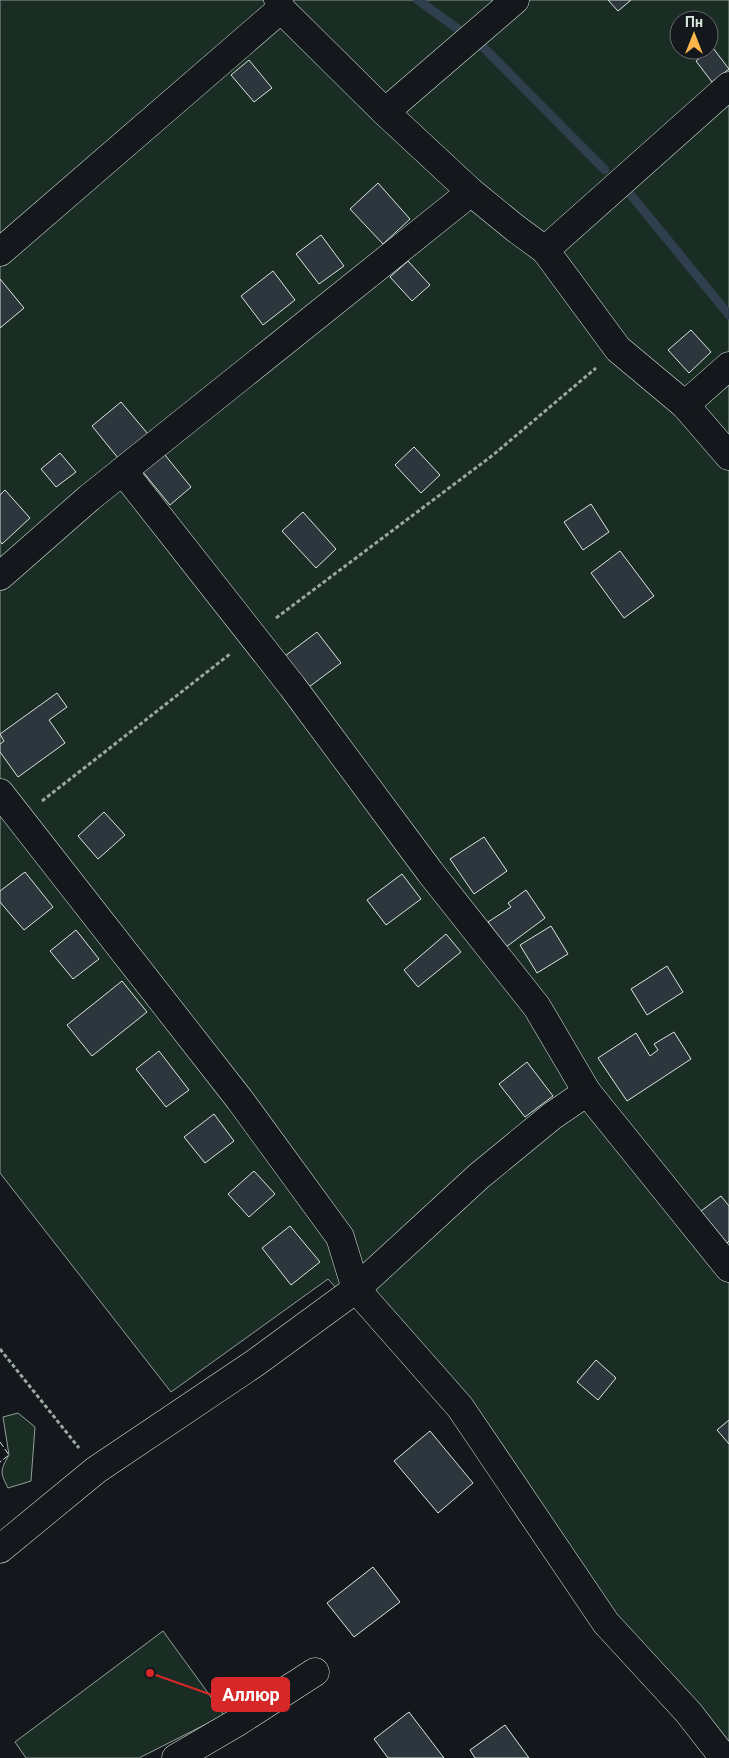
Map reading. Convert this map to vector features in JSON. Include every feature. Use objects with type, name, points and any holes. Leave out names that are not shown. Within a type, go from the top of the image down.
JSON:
[{"type":"street","points":[[385,112],[515,0]]},
{"type":"street","points":[[0,252],[280,4],[385,112],[471,192],[545,250],[618,350],[685,405],[729,456]]},
{"type":"street","points":[[545,250],[729,86]]},
{"type":"street","points":[[0,576],[89,498],[471,192]]},
{"type":"street","points":[[685,405],[729,366]]},
{"type":"street","points":[[124,470],[292,686],[430,872],[537,1007],[587,1092],[729,1268]]},
{"type":"street","points":[[0,793],[240,1100],[340,1237],[356,1289],[460,1407],[606,1623],[688,1712],[724,1758]]},
{"type":"street","points":[[0,1549],[96,1470],[255,1364],[356,1289],[479,1176],[552,1116],[587,1092]]},
{"type":"street","points":[[176,1758],[236,1723],[315,1672]]},
{"type":"path","points":[[20,819],[253,636],[493,455],[618,350]]},
{"type":"path","points":[[0,1349],[96,1470]]},
{"type":"green space","points":[[0,0],[729,0],[729,1758],[727,1758],[523,1492],[328,1279],[171,1392],[0,1173]]},
{"type":"green space","points":[[18,1413],[35,1427],[31,1481],[8,1488],[2,1471],[9,1455],[3,1417]]},
{"type":"green space","points":[[163,1631],[224,1715],[139,1758],[26,1758],[15,1742]]},
{"type":"building","points":[[608,0],[631,0],[618,11]]},
{"type":"building","points":[[719,56],[729,69],[712,82],[696,61],[719,60]]},
{"type":"building","points":[[249,60],[272,88],[254,102],[231,75]]},
{"type":"building","points":[[378,183],[410,219],[383,244],[350,209]]},
{"type":"building","points":[[321,235],[344,266],[319,284],[296,254]]},
{"type":"building","points":[[408,261],[430,285],[412,301],[390,277]]},
{"type":"building","points":[[273,271],[295,300],[263,325],[241,296]]},
{"type":"building","points":[[0,279],[24,308],[0,328]]},
{"type":"building","points":[[691,330],[711,352],[689,373],[668,350]]},
{"type":"building","points":[[121,402],[148,434],[118,458],[92,426]]},
{"type":"building","points":[[414,447],[440,475],[421,493],[395,465]]},
{"type":"building","points":[[60,453],[76,472],[56,487],[41,469]]},
{"type":"building","points":[[165,455],[191,487],[170,505],[143,472]]},
{"type":"building","points":[[5,490],[30,518],[2,544],[0,541],[0,495]]},
{"type":"building","points":[[591,504],[609,532],[583,550],[564,522]]},
{"type":"building","points":[[303,512],[336,549],[316,568],[282,531]]},
{"type":"building","points":[[620,551],[654,596],[624,618],[591,573]]},
{"type":"building","points":[[317,632],[341,663],[309,687],[285,656]]},
{"type":"building","points":[[57,693],[67,707],[49,720],[65,743],[18,777],[0,752],[0,744],[4,741],[0,734]]},
{"type":"building","points":[[104,812],[125,835],[98,859],[78,836]]},
{"type":"building","points":[[484,837],[507,871],[474,894],[450,859]]},
{"type":"building","points":[[25,872],[53,907],[24,930],[0,902],[0,891]]},
{"type":"building","points":[[402,874],[421,899],[386,925],[367,900]]},
{"type":"building","points":[[526,890],[545,918],[506,947],[488,922],[511,907],[508,903]]},
{"type":"building","points":[[551,926],[568,954],[537,973],[520,945]]},
{"type":"building","points":[[76,930],[99,959],[73,979],[50,951]]},
{"type":"building","points":[[446,934],[461,952],[418,987],[404,970]]},
{"type":"building","points":[[667,966],[683,992],[647,1015],[631,989]]},
{"type":"building","points":[[122,981],[147,1012],[92,1056],[67,1025]]},
{"type":"building","points":[[674,1032],[691,1059],[627,1101],[598,1058],[636,1033],[650,1056],[658,1050],[654,1044]]},
{"type":"building","points":[[159,1051],[189,1090],[166,1107],[136,1069]]},
{"type":"building","points":[[527,1062],[553,1096],[525,1117],[499,1084]]},
{"type":"building","points":[[214,1114],[234,1141],[205,1163],[184,1137]]},
{"type":"building","points":[[254,1171],[275,1194],[249,1217],[228,1194]]},
{"type":"building","points":[[721,1196],[729,1206],[729,1241],[727,1243],[701,1211]]},
{"type":"building","points":[[290,1226],[320,1262],[291,1285],[262,1248]]},
{"type":"building","points":[[596,1360],[616,1378],[598,1400],[577,1382]]},
{"type":"building","points":[[729,1420],[729,1444],[717,1430]]},
{"type":"building","points":[[430,1431],[473,1483],[438,1513],[394,1461]]},
{"type":"building","points":[[373,1567],[400,1602],[354,1637],[327,1603]]},
{"type":"building","points":[[409,1712],[444,1758],[388,1758],[374,1739]]},
{"type":"building","points":[[505,1725],[529,1758],[475,1758],[470,1750]]},
{"type":"waterway","points":[[418,0],[484,48],[605,170]]},
{"type":"waterway","points":[[631,195],[729,315]]},
{"type":"fence","points":[[0,1442],[9,1455],[0,1462]]},
{"type":"place","name":"Аллюр","points":[[150,1673]]}]
